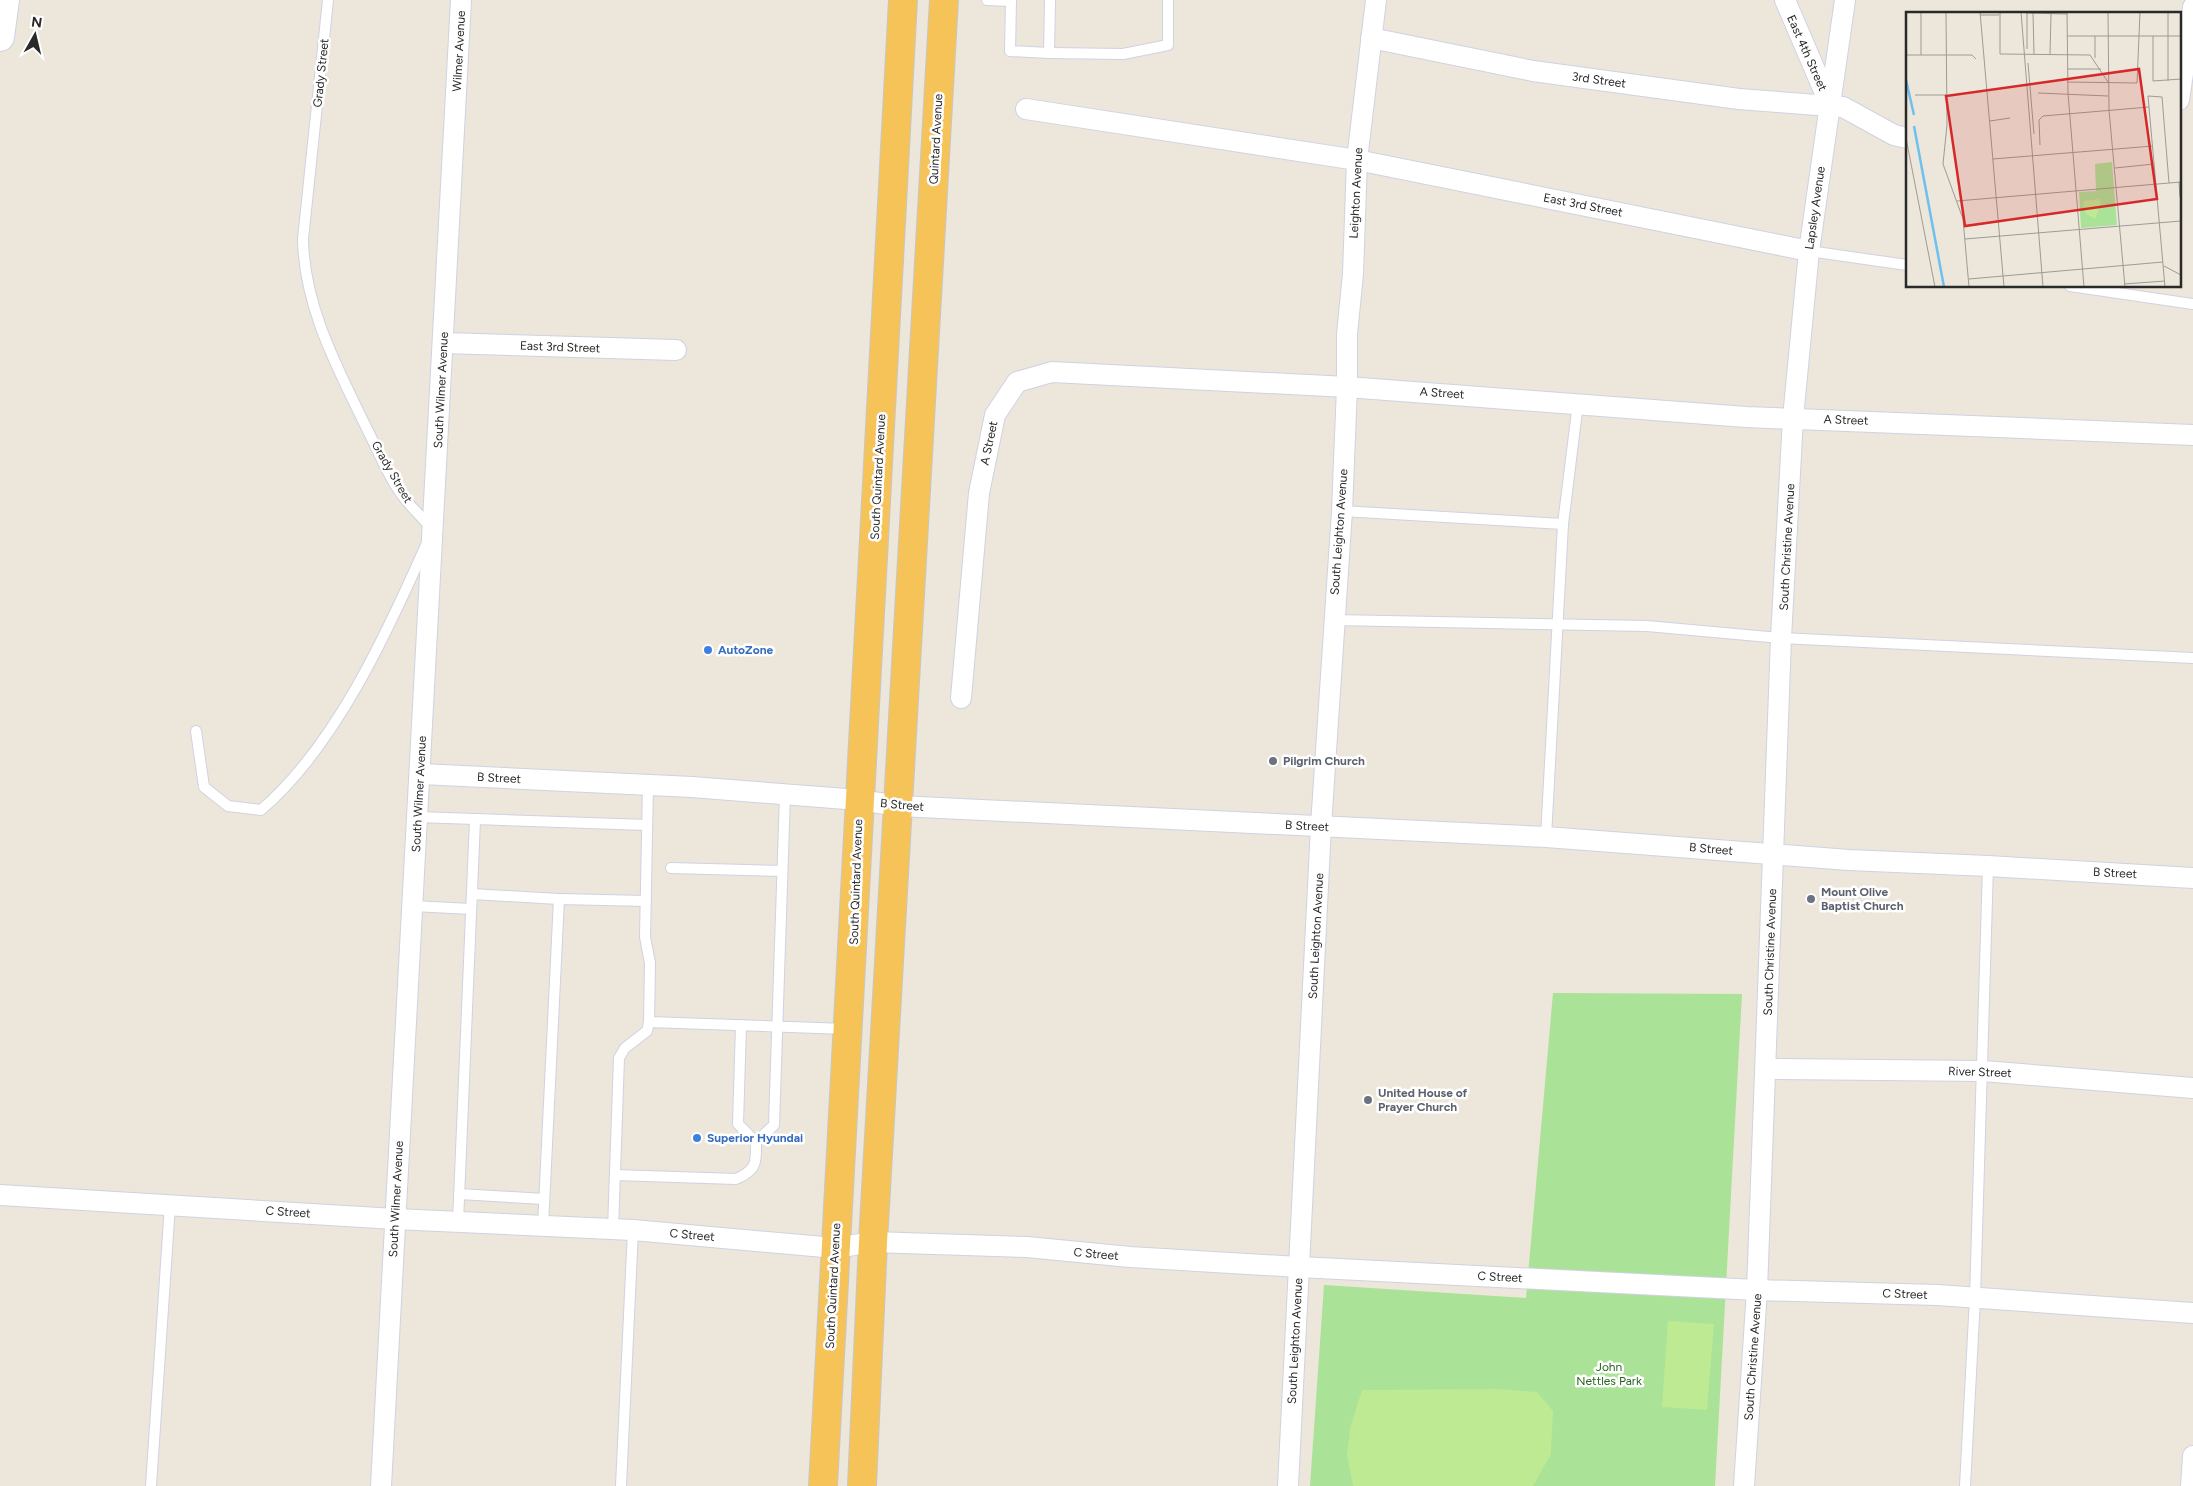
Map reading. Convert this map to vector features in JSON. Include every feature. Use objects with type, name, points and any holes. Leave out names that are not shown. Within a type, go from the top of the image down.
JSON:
[{"type":"highway","name":"South Quintard Avenue","points":[[823,1486],[903,0]]},
{"type":"highway","name":"Quintard Avenue","points":[[899,806],[944,0]]},
{"type":"highway","points":[[862,1486],[873,1242],[899,806]]},
{"type":"main road","points":[[0,37],[5,0]]},
{"type":"street","name":"Wilmer Avenue","points":[[456,103],[461,0]]},
{"type":"street","name":"Leighton Avenue","points":[[1347,387],[1346,334],[1353,274],[1357,160],[1376,0]]},
{"type":"street","name":"East 4th Street","points":[[1785,0],[1830,105]]},
{"type":"street","name":"Lapsley Avenue","points":[[1793,418],[1809,251],[1845,0]]},
{"type":"street","points":[[2180,93],[2193,7]]},
{"type":"street","name":"3rd Street","points":[[1371,38],[1533,71],[1739,99],[1843,107],[1894,135],[1906,138]]},
{"type":"street","name":"South Wilmer Avenue","points":[[381,1486],[456,103]]},
{"type":"street","name":"East 3rd Street","points":[[1026,109],[1357,160],[1809,251]]},
{"type":"street","name":"East 3rd Street","points":[[444,344],[676,350]]},
{"type":"street","name":"A Street","points":[[961,698],[979,493],[995,415],[1017,382],[1052,372],[1347,387],[1746,417],[2193,435]]},
{"type":"street","name":"South Leighton Avenue","points":[[1288,1486],[1322,826],[1342,511],[1347,387]]},
{"type":"street","name":"South Christine Avenue","points":[[1744,1486],[1757,1290],[1767,1070],[1768,961],[1774,855],[1781,638],[1793,418]]},
{"type":"street","name":"B Street","points":[[421,774],[648,785],[859,800],[899,806],[1546,837],[1774,855],[2193,878]]},
{"type":"street","name":"River Street","points":[[1767,1070],[1983,1071],[2193,1088]]},
{"type":"street","name":"C Street","points":[[0,1195],[395,1219],[633,1230],[835,1248],[873,1242],[1027,1247],[1130,1257],[1299,1267],[1757,1290],[1975,1298],[2193,1313]]},
{"type":"street","points":[[2191,1486],[2193,1456]]},
{"type":"lane","name":"Grady Street","points":[[328,0],[303,239],[303,264],[307,287],[330,354],[382,458],[404,498],[433,530]]},
{"type":"lane","points":[[987,0],[1011,1],[1010,51],[1123,54],[1168,46],[1168,0]]},
{"type":"lane","points":[[1049,53],[1050,0]]},
{"type":"lane","points":[[1809,251],[1906,265]]},
{"type":"lane","points":[[2084,288],[2193,304]]},
{"type":"lane","points":[[1546,837],[1556,623],[1563,524],[1578,403]]},
{"type":"lane","points":[[1342,511],[1563,524]]},
{"type":"lane","points":[[196,731],[204,787],[228,806],[261,810],[278,796],[326,736],[391,623],[433,530]]},
{"type":"lane","points":[[1334,620],[1648,626],[1781,638],[2193,658]]},
{"type":"lane","points":[[613,1229],[619,1058],[625,1048],[647,1031],[649,1022],[650,963],[645,938],[648,785]]},
{"type":"lane","points":[[615,1175],[736,1179],[750,1173],[756,1161],[756,1142],[774,1124],[785,795]]},
{"type":"lane","points":[[418,817],[647,825]]},
{"type":"lane","points":[[458,1222],[475,820]]},
{"type":"lane","points":[[1964,1486],[1975,1298],[1988,866]]},
{"type":"lane","points":[[671,868],[782,871]]},
{"type":"lane","points":[[472,894],[646,902]]},
{"type":"lane","points":[[543,1226],[559,899]]},
{"type":"lane","points":[[413,906],[471,908]]},
{"type":"lane","points":[[649,1022],[849,1029]]},
{"type":"lane","points":[[741,1025],[738,1124],[756,1142]]},
{"type":"lane","points":[[459,1194],[544,1199]]},
{"type":"lane","points":[[152,1486],[170,1205]]},
{"type":"lane","points":[[621,1486],[633,1230]]},
{"type":"green space","name":"John Nettles Park","points":[[1553,993],[1742,994],[1715,1486],[1310,1486],[1324,1285],[1526,1298]]},
{"type":"green space","points":[[1668,1321],[1714,1324],[1707,1410],[1662,1407]]},
{"type":"green space","points":[[1499,1389],[1537,1392],[1553,1411],[1551,1454],[1533,1486],[1353,1486],[1347,1455],[1350,1428],[1362,1390]]},
{"type":"place","name":"AutoZone","points":[[708,650]]},
{"type":"place","name":"Pilgrim Church","points":[[1273,761]]},
{"type":"place","name":"Mount Olive Baptist Church","points":[[1811,899]]},
{"type":"place","name":"United House of Prayer Church","points":[[1368,1100]]},
{"type":"place","name":"Superior Hyundai","points":[[697,1138]]}]
